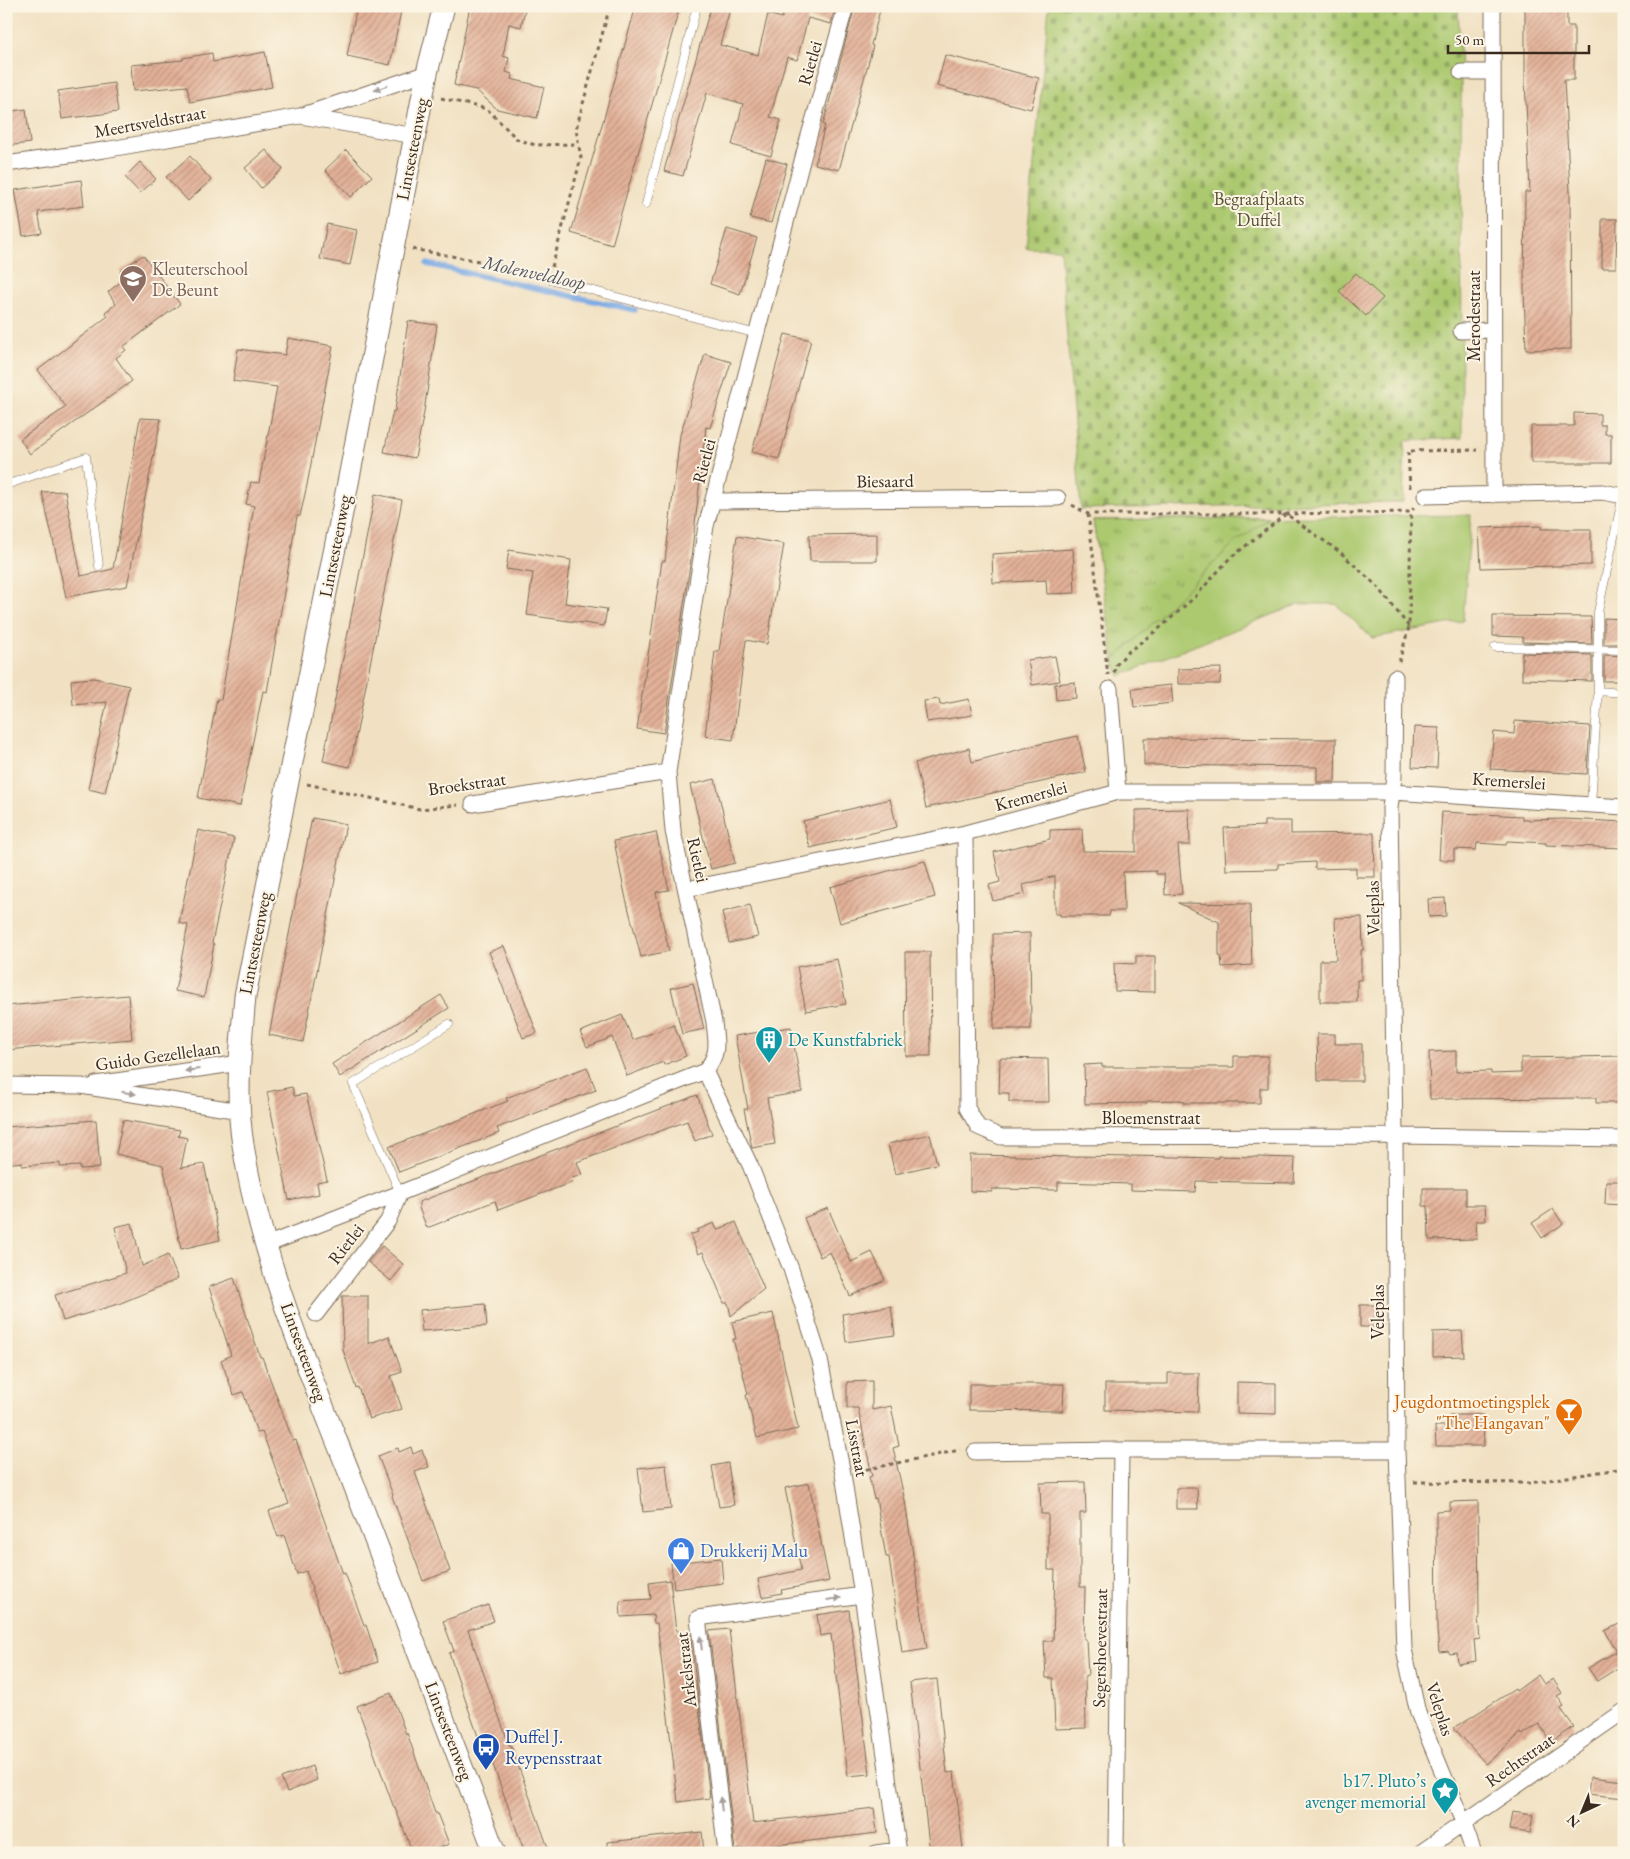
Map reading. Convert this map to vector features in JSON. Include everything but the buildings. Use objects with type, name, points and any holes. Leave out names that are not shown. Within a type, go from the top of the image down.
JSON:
[{"type":"street","name":"Lintsesteenweg","points":[[444,6],[414,136],[289,780],[245,996],[240,1063],[240,1111],[242,1143],[251,1190],[266,1245],[298,1341],[495,1853]]},
{"type":"street","name":"Rietlei","points":[[266,1245],[705,1070],[713,1061],[716,1045],[714,1022],[672,831],[668,772],[706,526],[846,6]]},
{"type":"street","name":"Merodestraat","points":[[1492,6],[1494,495]]},
{"type":"street","points":[[1460,72],[1493,72]]},
{"type":"street","name":"Meertsveldstraat","points":[[6,164],[104,150],[300,116],[427,73]]},
{"type":"street","name":"Meertsveldstraat","points":[[300,116],[414,136]]},
{"type":"street","points":[[1462,331],[1493,330]]},
{"type":"street","points":[[1418,495],[1602,492],[1623,496]]},
{"type":"street","name":"Biesaard","points":[[713,501],[1058,498]]},
{"type":"street","points":[[1392,792],[1394,777],[1395,677]]},
{"type":"street","points":[[1110,689],[1118,792]]},
{"type":"street","name":"Broekstraat","points":[[474,804],[668,772]]},
{"type":"street","name":"Kremerslei","points":[[686,889],[965,833],[1118,792],[1392,792],[1624,807]]},
{"type":"street","name":"Veleplas","points":[[1392,792],[1390,808],[1396,1136],[1397,1450],[1404,1649],[1418,1713],[1464,1822]]},
{"type":"street","name":"Bloemenstraat","points":[[965,833],[967,1108],[978,1127],[1001,1137],[1396,1136],[1624,1139]]},
{"type":"street","name":"Guido Gezellelaan","points":[[81,1086],[240,1063]]},
{"type":"street","name":"Lisstraat","points":[[705,1070],[750,1165],[791,1269],[820,1360],[843,1474],[899,1851]]},
{"type":"street","name":"Guido Gezellelaan","points":[[6,1085],[81,1086],[240,1111]]},
{"type":"street","name":"Rietlei","points":[[316,1314],[388,1221],[400,1193]]},
{"type":"street","name":"Segershoevestraat","points":[[1116,1847],[1121,1450]]},
{"type":"street","points":[[975,1452],[1397,1450]]},
{"type":"street","name":"Arkelstraat","points":[[726,1853],[698,1618],[862,1595]]},
{"type":"street","name":"Rechtstraat","points":[[1420,1853],[1624,1710]]},
{"type":"street","points":[[1464,1822],[1474,1853]]},
{"type":"street","points":[[876,1853],[899,1851]]},
{"type":"lane","points":[[646,204],[697,6]]},
{"type":"lane","points":[[549,279],[757,334]]},
{"type":"lane","points":[[6,484],[86,457],[99,566]]},
{"type":"lane","points":[[1591,805],[1598,691],[1598,612],[1623,496]]},
{"type":"lane","points":[[1495,647],[1624,650]]},
{"type":"lane","points":[[1598,691],[1624,692]]},
{"type":"lane","points":[[400,1193],[353,1084],[449,1024]]},
{"type":"path","points":[[394,245],[485,262],[549,279],[581,158],[576,129],[610,6]]},
{"type":"path","points":[[423,94],[487,109],[517,139],[534,145],[578,144]]},
{"type":"path","points":[[1412,512],[1418,495],[1408,451],[1493,449]]},
{"type":"path","points":[[1058,498],[1088,514],[1412,512]]},
{"type":"path","points":[[1395,677],[1408,627],[1411,503]]},
{"type":"path","points":[[1088,514],[1110,689]]},
{"type":"path","points":[[1286,514],[1340,552],[1379,588],[1408,627]]},
{"type":"path","points":[[1110,689],[1116,665],[1128,652],[1161,627],[1195,597],[1228,560],[1286,514]]},
{"type":"path","name":"Broekstraat","points":[[289,780],[420,810],[474,804]]},
{"type":"path","points":[[843,1474],[959,1450],[975,1452]]},
{"type":"path","points":[[1398,1482],[1530,1483],[1624,1468]]},
{"type":"path","points":[[1278,1846],[1280,1853]]},
{"type":"green space","name":"Begraafplaats Duffel","points":[[1049,6],[1458,6],[1461,72],[1462,438],[1405,441],[1403,502],[1081,509],[1060,249],[1026,248]]},
{"type":"green space","points":[[1471,515],[1463,621],[1372,638],[1336,604],[1299,604],[1119,676],[1114,660],[1093,520]]},
{"type":"green space","points":[[1269,518],[1233,544],[1114,660],[1093,520]]},
{"type":"waterway","name":"Molenveldloop","points":[[427,264],[635,310]]},
{"type":"place","name":"Kleuterschool De Beunt","points":[[133,303]]},
{"type":"place","name":"De Kunstfabriek","points":[[769,1064]]},
{"type":"place","name":"Jeugdontmoetingsplek \"The Hangavan\"","points":[[1569,1436]]},
{"type":"place","name":"Drukkerij Malu","points":[[681,1575]]},
{"type":"place","name":"Duffel J. Reypensstraat","points":[[486,1771]]},
{"type":"place","name":"b17. Pluto’s avenger memorial","points":[[1445,1815]]}]
